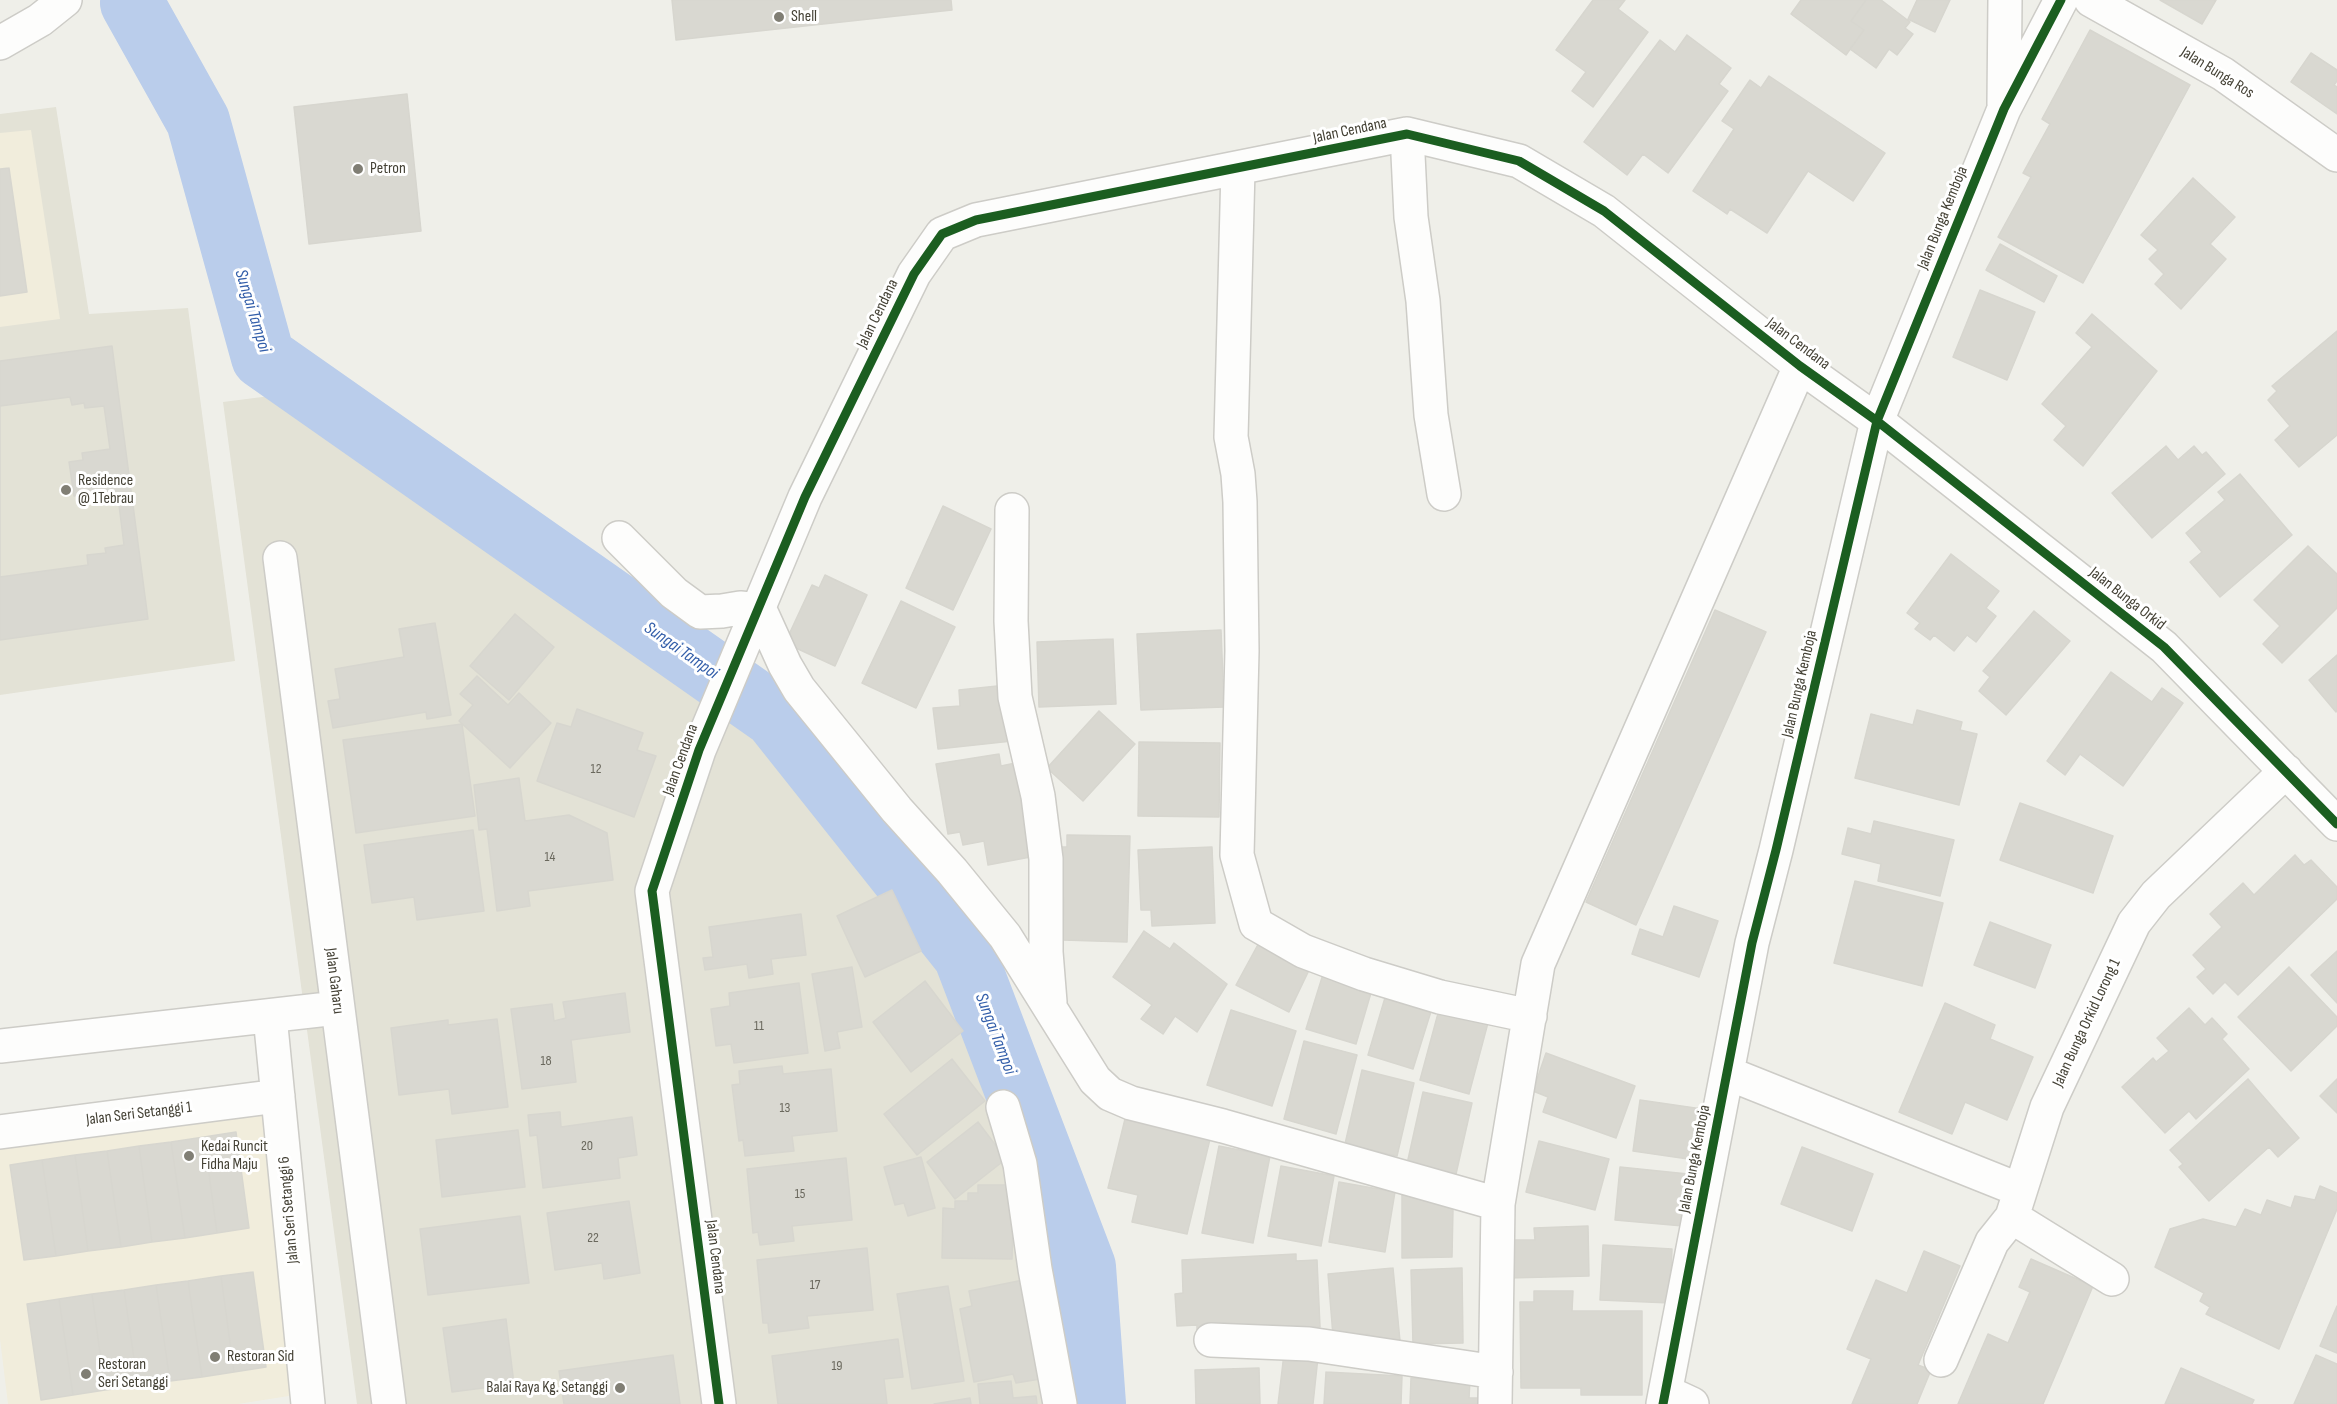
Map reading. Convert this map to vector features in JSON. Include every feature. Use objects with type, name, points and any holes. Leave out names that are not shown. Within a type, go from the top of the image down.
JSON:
[{"type":"street","points":[[0,43],[40,20],[65,0]]},
{"type":"street","points":[[2004,109],[2005,0]]},
{"type":"street","name":"Jalan Bunga Kemboja","points":[[1673,1400],[1727,1073],[1752,943],[1877,421],[2004,109],[2061,0]]},
{"type":"street","name":"Jalan Bunga Ros","points":[[2091,0],[2223,74],[2337,156]]},
{"type":"street","points":[[1407,134],[1411,217],[1423,301],[1431,415],[1444,494]]},
{"type":"street","name":"Jalan Cendana","points":[[719,1404],[652,891],[699,750],[811,487],[914,274],[942,234],[976,220],[1407,134],[1519,160],[1604,211],[1800,366],[1877,421]]},
{"type":"street","points":[[1238,169],[1231,437],[1238,474],[1240,502],[1242,651],[1238,855],[1256,924],[1303,951],[1364,974],[1440,997],[1530,1016]]},
{"type":"street","points":[[1211,1340],[1309,1344],[1496,1388],[1498,1204],[1538,964],[1800,366]]},
{"type":"street","name":"Jalan Bunga Orkid","points":[[1877,421],[2164,647],[2337,824]]},
{"type":"street","points":[[1012,510],[1011,621],[1015,697],[1038,796],[1046,859],[1046,952],[1051,1006]]},
{"type":"street","points":[[620,538],[674,593],[700,612],[740,608],[755,620],[799,689],[890,801],[952,871],[1005,936],[1051,1006],[1095,1080],[1110,1094],[1131,1103],[1223,1126],[1498,1204]]},
{"type":"street","name":"Jalan Gaharu","points":[[280,558],[389,1404]]},
{"type":"street","name":"Jalan Bunga Orkid Lorong 1","points":[[2016,1203],[2047,1107],[2134,923],[2156,895],[2286,771]]},
{"type":"street","points":[[0,1046],[337,1008]]},
{"type":"street","name":"Jalan Seri Setanggi 6","points":[[270,1016],[308,1404]]},
{"type":"street","points":[[1727,1073],[2016,1203],[2112,1279]]},
{"type":"street","name":"Jalan Seri Setanggi 1","points":[[0,1132],[278,1096]]},
{"type":"street","points":[[1004,1107],[1020,1164],[1035,1269],[1060,1404]]},
{"type":"street","points":[[1941,1360],[1992,1242],[2016,1203]]},
{"type":"shaded area","points":[[56,107],[89,314],[188,308],[235,661],[0,695],[0,114]]},
{"type":"shaded area","points":[[31,130],[60,319],[0,327],[0,133]]},
{"type":"shaded area","points":[[270,396],[770,736],[951,962],[1068,1276],[1078,1404],[357,1404],[223,402]]},
{"type":"shaded area","points":[[267,1112],[295,1395],[238,1404],[8,1404],[0,1339],[0,1146]]},
{"type":"building","name":"Shell","points":[[672,0],[951,0],[952,10],[676,40]]},
{"type":"building","points":[[1593,0],[1625,0],[1618,9],[1648,32],[1593,107],[1572,91],[1586,72],[1556,50]]},
{"type":"building","points":[[1801,0],[1866,0],[1851,21],[1864,30],[1846,55],[1791,14]]},
{"type":"building","points":[[1866,0],[1881,0],[1910,22],[1905,28],[1913,34],[1897,55],[1889,49],[1876,68],[1850,49],[1864,30],[1851,21]]},
{"type":"building","points":[[1917,0],[1950,0],[1935,32],[1908,19]]},
{"type":"building","points":[[2160,0],[2216,0],[2202,24]]},
{"type":"building","points":[[2090,30],[2190,85],[2083,283],[1998,237],[2031,177],[2023,173],[2050,124],[2042,119]]},
{"type":"building","points":[[1687,35],[1731,68],[1719,84],[1728,91],[1668,173],[1643,154],[1627,175],[1584,142],[1660,40],[1675,52]]},
{"type":"building","points":[[2311,53],[2337,70],[2337,81],[2334,85],[2337,87],[2337,114],[2291,82]]},
{"type":"building","points":[[1769,76],[1885,153],[1853,201],[1808,171],[1767,233],[1730,209],[1727,214],[1693,191],[1734,129],[1722,121],[1750,80],[1761,88]]},
{"type":"building","name":"Petron","points":[[407,94],[421,231],[309,244],[294,107]]},
{"type":"building","points":[[9,168],[27,292],[0,296],[0,169]]},
{"type":"building","points":[[2193,178],[2235,217],[2210,244],[2226,259],[2181,309],[2155,284],[2164,274],[2149,259],[2158,250],[2141,235]]},
{"type":"building","points":[[2000,244],[2057,276],[2044,302],[1986,270]]},
{"type":"building","points":[[1980,290],[2035,312],[2007,380],[1953,357]]},
{"type":"building","points":[[2092,314],[2157,371],[2083,466],[2054,440],[2066,426],[2042,404],[2092,347],[2076,333]]},
{"type":"building","points":[[2337,331],[2337,435],[2299,467],[2275,440],[2290,426],[2268,400],[2277,391],[2272,386]]},
{"type":"building","name":"Residence @ 1Tebrau","points":[[112,346],[148,619],[0,640],[0,361]]},
{"type":"building","points":[[70,397],[72,405],[84,403],[85,408],[104,406],[110,449],[82,453],[83,460],[69,462],[74,496],[85,495],[87,502],[118,497],[124,545],[105,548],[106,553],[87,555],[88,565],[0,577],[0,406]]},
{"type":"building","points":[[2166,446],[2178,460],[2194,446],[2202,455],[2206,452],[2225,474],[2152,538],[2112,493]]},
{"type":"building","points":[[2240,474],[2292,535],[2220,597],[2190,562],[2202,552],[2186,533],[2225,500],[2218,492]]},
{"type":"building","points":[[943,506],[991,529],[953,610],[906,588]]},
{"type":"building","points":[[2308,546],[2337,574],[2337,608],[2282,663],[2263,644],[2280,626],[2254,600]]},
{"type":"building","points":[[1951,554],[1999,591],[1986,608],[1996,616],[1976,642],[1967,635],[1954,651],[1934,635],[1930,640],[1915,629],[1920,623],[1907,613]]},
{"type":"building","points":[[825,575],[867,595],[835,666],[785,643],[812,585],[819,588]]},
{"type":"building","points":[[901,601],[955,627],[916,708],[862,683]]},
{"type":"building","points":[[1715,610],[1766,632],[1636,925],[1586,902]]},
{"type":"building","points":[[2034,611],[2070,641],[2006,715],[1979,691],[1990,677],[1983,671]]},
{"type":"building","points":[[515,614],[554,647],[509,700],[470,666]]},
{"type":"building","points":[[435,623],[451,715],[427,719],[426,712],[333,728],[328,701],[340,699],[335,669],[404,657],[399,629]]},
{"type":"building","points":[[1221,630],[1224,707],[1141,710],[1137,634]]},
{"type":"building","points":[[1113,639],[1116,704],[1039,707],[1037,642]]},
{"type":"building","points":[[2337,655],[2337,711],[2336,712],[2309,680]]},
{"type":"building","points":[[2111,672],[2152,702],[2162,688],[2183,703],[2123,786],[2080,754],[2065,775],[2047,761]]},
{"type":"building","points":[[477,676],[508,705],[519,693],[551,723],[510,768],[459,721],[473,705],[460,694]]},
{"type":"building","points":[[1007,685],[1012,741],[938,749],[933,708],[960,706],[959,690]]},
{"type":"building","points":[[577,709],[643,733],[637,750],[656,756],[634,817],[537,781],[557,723],[571,727]]},
{"type":"building","points":[[1917,710],[1962,722],[1960,730],[1977,734],[1959,805],[1855,778],[1871,714],[1913,725]]},
{"type":"building","points":[[1099,711],[1135,744],[1083,801],[1047,768]]},
{"type":"building","points":[[462,724],[475,816],[356,833],[343,740]]},
{"type":"building","points":[[1139,742],[1220,743],[1219,817],[1138,816]]},
{"type":"building","points":[[999,754],[1001,766],[1025,761],[1041,855],[988,865],[984,841],[963,845],[960,832],[948,834],[936,764]]},
{"type":"building","points":[[519,778],[525,821],[569,815],[607,833],[613,880],[528,891],[530,906],[497,911],[487,829],[479,830],[474,785]]},
{"type":"building","points":[[2020,803],[2113,836],[2093,893],[2000,860]]},
{"type":"building","points":[[1874,821],[1954,840],[1940,896],[1878,881],[1881,864],[1842,854],[1848,828],[1871,834]]},
{"type":"building","points":[[473,830],[484,911],[417,920],[414,897],[372,903],[364,845]]},
{"type":"building","points":[[1067,835],[1130,836],[1127,942],[1063,940],[1064,898],[1058,897],[1060,847],[1067,847]]},
{"type":"building","points":[[1212,847],[1215,923],[1152,926],[1151,910],[1141,910],[1138,850]]},
{"type":"building","points":[[2295,855],[2304,865],[2311,860],[2337,887],[2337,899],[2238,995],[2225,982],[2213,994],[2197,977],[2206,969],[2193,955],[2222,927],[2210,914],[2243,883],[2254,895]]},
{"type":"building","points":[[1855,881],[1943,903],[1922,986],[1834,963]]},
{"type":"building","points":[[892,890],[921,951],[865,977],[837,916]]},
{"type":"building","points":[[1674,906],[1718,921],[1699,977],[1632,954],[1640,929],[1663,937]]},
{"type":"building","points":[[801,914],[806,955],[771,959],[773,974],[749,978],[747,964],[705,970],[703,958],[713,957],[709,927]]},
{"type":"building","points":[[1990,922],[2051,945],[2035,988],[1974,965]]},
{"type":"building","points":[[1144,931],[1170,949],[1174,943],[1227,984],[1197,1032],[1175,1016],[1163,1034],[1141,1019],[1152,1005],[1113,977]]},
{"type":"building","points":[[1261,939],[1311,966],[1289,1012],[1236,985]]},
{"type":"building","points":[[2337,951],[2337,1003],[2311,975]]},
{"type":"building","points":[[852,967],[862,1027],[837,1032],[840,1048],[825,1051],[812,974]]},
{"type":"building","points":[[2289,967],[2337,1017],[2337,1026],[2291,1071],[2238,1017]]},
{"type":"building","points":[[1324,971],[1373,986],[1356,1044],[1306,1029]]},
{"type":"building","points":[[925,981],[963,1031],[911,1072],[873,1022]]},
{"type":"building","points":[[799,983],[808,1053],[734,1063],[731,1044],[716,1046],[711,1009],[730,1006],[729,993]]},
{"type":"building","points":[[1387,991],[1433,1005],[1413,1069],[1368,1055]]},
{"type":"building","points":[[625,993],[630,1032],[571,1040],[576,1082],[522,1089],[511,1009],[552,1004],[554,1021],[566,1018],[563,1002]]},
{"type":"building","points":[[1945,1003],[1995,1025],[1990,1039],[2033,1057],[2007,1120],[1965,1102],[1952,1134],[1899,1112]]},
{"type":"building","points":[[1440,1006],[1489,1019],[1469,1094],[1420,1080]]},
{"type":"building","points":[[2189,1008],[2205,1025],[2212,1018],[2227,1034],[2222,1039],[2249,1069],[2196,1119],[2189,1111],[2165,1133],[2122,1087],[2153,1058],[2156,1062],[2169,1051],[2157,1038]]},
{"type":"building","points":[[1231,1010],[1296,1031],[1272,1106],[1207,1085]]},
{"type":"building","points":[[497,1019],[508,1107],[452,1114],[449,1089],[399,1095],[391,1028],[448,1020],[448,1025]]},
{"type":"building","points":[[1304,1041],[1357,1055],[1336,1134],[1284,1119]]},
{"type":"building","points":[[1546,1053],[1635,1086],[1616,1138],[1543,1112],[1548,1097],[1533,1091]]},
{"type":"building","points":[[952,1059],[985,1101],[917,1155],[884,1114]]},
{"type":"building","points":[[782,1066],[783,1074],[831,1069],[837,1131],[792,1136],[794,1151],[745,1156],[743,1140],[739,1141],[732,1085],[740,1084],[739,1071]]},
{"type":"building","points":[[1362,1070],[1414,1083],[1397,1156],[1345,1144]]},
{"type":"building","points":[[2248,1079],[2299,1138],[2278,1157],[2269,1147],[2209,1201],[2179,1167],[2183,1164],[2170,1150]]},
{"type":"building","points":[[2337,1079],[2337,1113],[2320,1096]]},
{"type":"building","points":[[1423,1092],[1472,1103],[1456,1174],[1407,1164]]},
{"type":"building","points":[[1640,1100],[1709,1110],[1702,1161],[1633,1151]]},
{"type":"building","points":[[560,1112],[561,1127],[632,1117],[637,1155],[618,1158],[620,1178],[543,1188],[537,1135],[530,1136],[528,1115]]},
{"type":"building","points":[[1126,1115],[1210,1139],[1187,1234],[1132,1222],[1138,1195],[1108,1188]]},
{"type":"building","points":[[978,1122],[1006,1159],[955,1199],[927,1162]]},
{"type":"building","points":[[518,1130],[525,1187],[442,1197],[436,1140]]},
{"type":"building","points":[[236,1132],[249,1228],[217,1233],[204,1137]]},
{"type":"building","points":[[204,1137],[217,1233],[185,1238],[171,1142]]},
{"type":"building","points":[[1539,1141],[1609,1159],[1595,1210],[1526,1192]]},
{"type":"building","points":[[171,1142],[185,1238],[152,1242],[139,1146]]},
{"type":"building","points":[[139,1146],[152,1242],[121,1247],[107,1151]]},
{"type":"building","points":[[1219,1146],[1270,1156],[1253,1243],[1202,1233]]},
{"type":"building","points":[[1802,1147],[1873,1174],[1852,1231],[1781,1204]]},
{"type":"building","points":[[107,1151],[121,1247],[88,1251],[75,1155]]},
{"type":"building","points":[[75,1155],[88,1251],[56,1256],[42,1160]]},
{"type":"building","points":[[921,1157],[935,1208],[908,1216],[904,1203],[895,1205],[884,1167]]},
{"type":"building","points":[[846,1158],[852,1220],[792,1226],[794,1241],[760,1245],[758,1232],[753,1233],[747,1169]]},
{"type":"building","points":[[42,1160],[56,1256],[24,1260],[10,1165]]},
{"type":"building","points":[[1281,1166],[1334,1176],[1321,1246],[1268,1236]]},
{"type":"building","points":[[1620,1167],[1688,1174],[1683,1226],[1615,1220]]},
{"type":"building","points":[[1339,1182],[1395,1192],[1385,1252],[1329,1242]]},
{"type":"building","points":[[978,1185],[1014,1185],[1012,1259],[942,1258],[943,1208],[955,1209],[955,1201],[968,1201],[968,1193],[978,1193]]},
{"type":"building","points":[[2320,1186],[2337,1193],[2337,1209],[2279,1349],[2206,1314],[2210,1307],[2200,1301],[2204,1293],[2155,1267],[2170,1229],[2203,1219],[2236,1227],[2245,1209],[2261,1215],[2267,1200],[2291,1208],[2295,1196],[2315,1200]]},
{"type":"building","points":[[1402,1193],[1453,1209],[1452,1257],[1402,1258]]},
{"type":"building","points":[[629,1201],[640,1273],[604,1279],[602,1263],[555,1270],[547,1213]]},
{"type":"building","points":[[520,1216],[529,1283],[428,1295],[420,1229]]},
{"type":"building","points":[[1588,1226],[1589,1276],[1508,1278],[1507,1240],[1535,1240],[1534,1228]]},
{"type":"building","points":[[1603,1245],[1672,1249],[1670,1303],[1600,1300]]},
{"type":"building","points":[[867,1248],[873,1310],[807,1316],[809,1328],[769,1333],[768,1323],[763,1323],[757,1260]]},
{"type":"building","points":[[1924,1251],[1960,1266],[1918,1365],[1931,1370],[1917,1404],[1852,1404],[1871,1359],[1847,1349],[1876,1280],[1907,1293]]},
{"type":"building","points":[[1296,1254],[1296,1261],[1317,1260],[1320,1327],[1197,1333],[1197,1325],[1177,1326],[1175,1294],[1183,1293],[1182,1260]]},
{"type":"building","points":[[2031,1259],[2093,1286],[2043,1404],[1958,1404],[1988,1334],[2008,1343],[2030,1292],[2019,1287]]},
{"type":"building","points":[[1393,1268],[1400,1341],[1370,1344],[1369,1334],[1333,1336],[1328,1274]]},
{"type":"building","points":[[1462,1268],[1463,1343],[1413,1344],[1411,1270]]},
{"type":"building","points":[[253,1272],[266,1367],[234,1372],[221,1276]]},
{"type":"building","points":[[221,1276],[234,1372],[202,1377],[188,1281]]},
{"type":"building","points":[[1028,1279],[1046,1378],[1016,1383],[1013,1374],[974,1382],[960,1309],[972,1306],[969,1291]]},
{"type":"building","points":[[188,1281],[202,1377],[170,1381],[156,1285]]},
{"type":"building","points":[[156,1285],[170,1381],[138,1386],[124,1290]]},
{"type":"building","points":[[948,1286],[964,1381],[912,1389],[897,1294]]},
{"type":"building","points":[[124,1290],[138,1386],[105,1390],[92,1294]]},
{"type":"building","points":[[1534,1291],[1573,1291],[1572,1311],[1642,1311],[1642,1395],[1581,1395],[1581,1388],[1521,1388],[1520,1302],[1534,1302]]},
{"type":"building","points":[[92,1294],[105,1390],[73,1395],[59,1299]]},
{"type":"building","points":[[59,1299],[73,1395],[41,1400],[27,1304]]},
{"type":"building","points":[[2337,1306],[2337,1353],[2320,1346]]},
{"type":"building","points":[[506,1319],[514,1384],[452,1392],[443,1328]]},
{"type":"building","points":[[898,1339],[903,1377],[884,1379],[887,1404],[778,1404],[772,1356]]},
{"type":"building","points":[[1284,1354],[1318,1357],[1313,1404],[1278,1404]]},
{"type":"building","name":"Balai Raya Kg. Setanggi","points":[[673,1355],[680,1404],[564,1404],[559,1371]]},
{"type":"building","points":[[2316,1355],[2337,1364],[2337,1404],[2294,1404]]},
{"type":"building","points":[[1259,1368],[1260,1404],[1196,1404],[1195,1370]]},
{"type":"building","points":[[2181,1368],[2254,1400],[2252,1404],[2165,1404]]},
{"type":"building","points":[[1326,1372],[1402,1376],[1401,1404],[1324,1404]]},
{"type":"building","points":[[1411,1378],[1470,1381],[1469,1398],[1479,1398],[1478,1404],[1410,1404]]},
{"type":"building","points":[[1011,1381],[1013,1398],[1036,1396],[1037,1404],[980,1404],[978,1384]]},
{"type":"building","points":[[970,1398],[971,1404],[934,1404]]},
{"type":"waterway","name":"Sungai Tampoi","points":[[132,3],[198,121],[263,357],[775,716],[965,955],[1084,1267],[1094,1404]]},
{"type":"cycle path","points":[[1663,1404],[1752,943],[1877,421],[2004,109],[2061,0]]},
{"type":"cycle path","points":[[719,1404],[652,891],[699,750],[805,497],[914,274],[942,234],[976,220],[1407,134],[1519,161],[1604,211],[1800,366],[1877,421],[2164,647],[2337,824]]},
{"type":"place","name":"Shell","points":[[779,17]]},
{"type":"place","name":"Petron","points":[[358,169]]},
{"type":"place","name":"Residence @ 1Tebrau","points":[[66,490]]},
{"type":"place","name":"Kedai Runcit Fidha Maju","points":[[189,1156]]},
{"type":"place","name":"Restoran Sid","points":[[215,1357]]},
{"type":"place","name":"Restoran Seri Setanggi","points":[[86,1374]]},
{"type":"place","name":"Balai Raya Kg. Setanggi","points":[[620,1388]]}]
